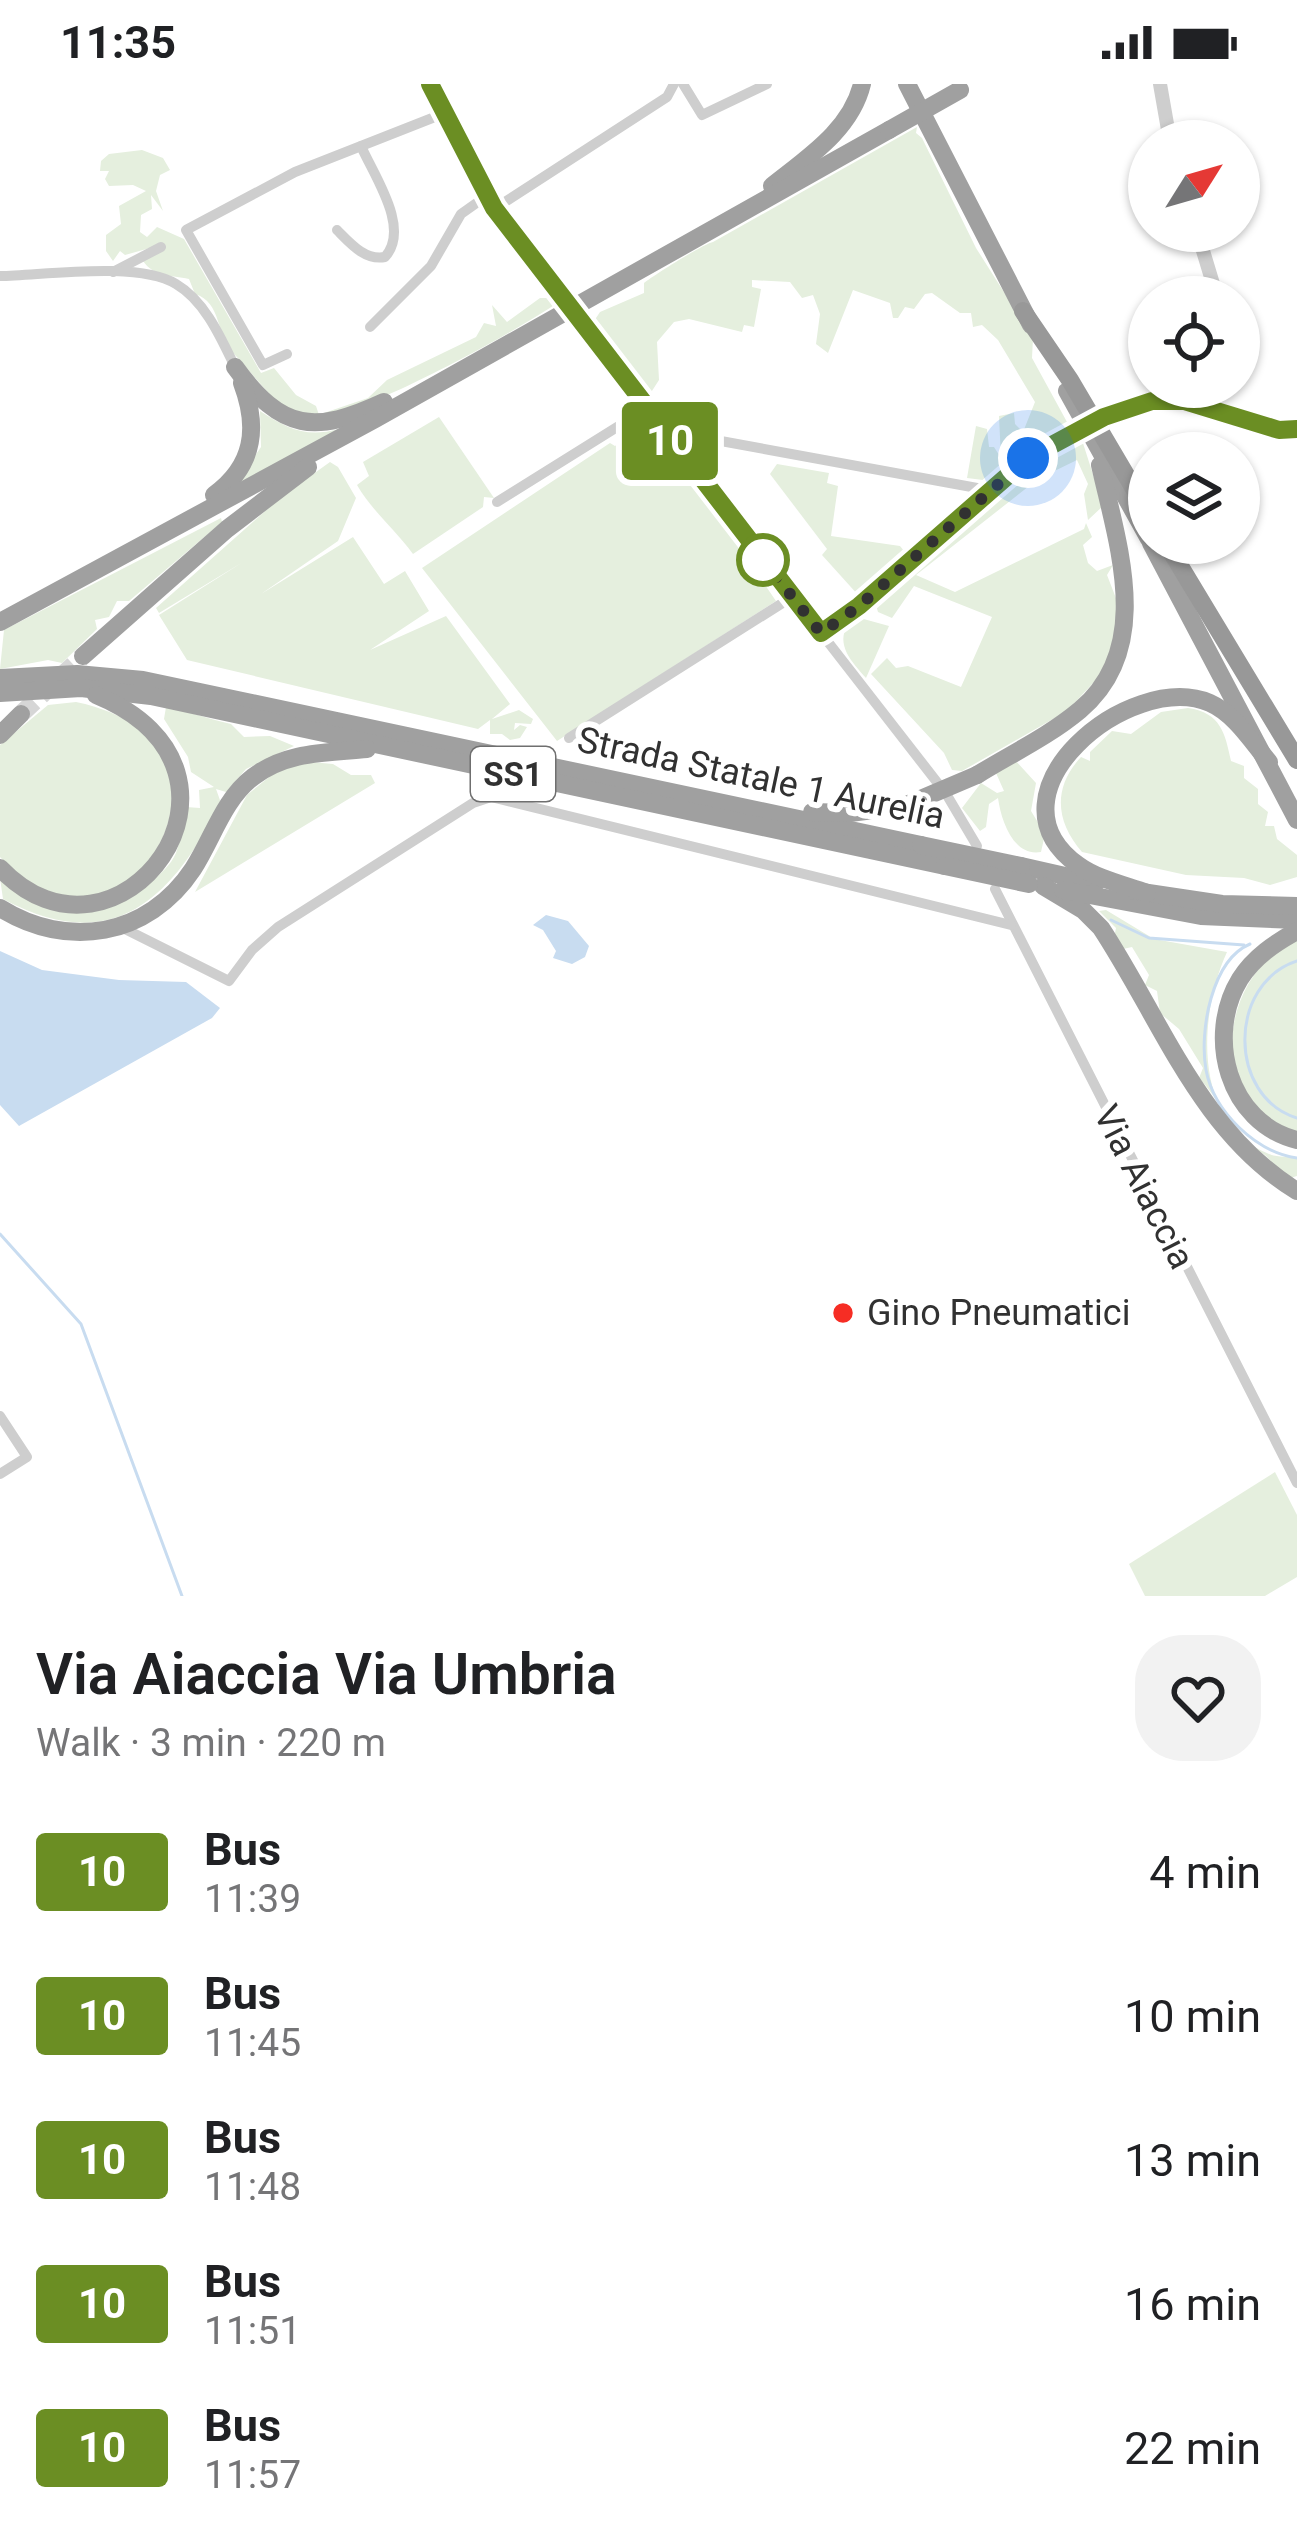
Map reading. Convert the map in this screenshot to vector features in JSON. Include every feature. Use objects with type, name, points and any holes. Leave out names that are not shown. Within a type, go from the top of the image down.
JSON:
[{"type":"highway","points":[[729,220],[838,129],[853,111],[862,84]]},
{"type":"highway","points":[[753,809],[850,813],[904,806],[977,775],[1077,713],[1107,681],[1122,649],[1127,622],[1124,588],[1099,462],[907,84]]},
{"type":"highway","points":[[918,84],[950,174]]},
{"type":"highway","points":[[0,622],[375,419],[965,87]]},
{"type":"highway","points":[[1023,311],[1128,478]]},
{"type":"highway","points":[[236,367],[268,405],[315,425],[348,418],[455,374]]},
{"type":"highway","points":[[161,534],[231,482],[248,456],[252,420],[236,367]]},
{"type":"highway","points":[[82,656],[227,529],[375,419]]},
{"type":"highway","points":[[1081,426],[1128,504]]},
{"type":"highway","points":[[1162,564],[1294,815]]},
{"type":"highway","points":[[1179,564],[1297,760]]},
{"type":"highway","name":"Strada Statale 1 Aurelia","points":[[0,678],[77,674],[143,680],[921,845],[1031,879],[1201,916],[1297,920]]},
{"type":"highway","points":[[0,868],[39,897],[84,904],[130,890],[156,868],[171,844],[182,794],[169,751],[149,725],[130,711],[80,688]]},
{"type":"highway","name":"Strada Statale 1 Aurelia","points":[[0,693],[80,688],[151,696],[945,866],[1222,904],[1297,906]]},
{"type":"highway","points":[[1147,893],[1081,867],[1058,845],[1049,824],[1048,787],[1067,752],[1141,704],[1175,696],[1217,706],[1269,762]]},
{"type":"highway","points":[[0,736],[21,714]]},
{"type":"highway","points":[[0,908],[33,926],[67,934],[120,927],[176,890],[234,797],[261,771],[298,755],[390,748]]},
{"type":"highway","points":[[1031,879],[1083,910],[1101,928],[1220,1124],[1252,1158],[1297,1191]]},
{"type":"highway","points":[[1297,931],[1246,970],[1229,1002],[1223,1036],[1230,1075],[1247,1108],[1268,1128],[1297,1140]]},
{"type":"street","points":[[430,84],[489,203],[564,301]]},
{"type":"street","points":[[370,328],[431,266],[461,214],[489,203],[667,97],[674,84]]},
{"type":"street","points":[[683,84],[702,115],[766,84]]},
{"type":"street","points":[[1160,84],[1166,120]]},
{"type":"street","points":[[286,354],[263,365],[186,230],[295,172],[445,113]]},
{"type":"street","points":[[337,230],[355,248],[375,258],[386,257],[394,244],[396,228],[361,146]]},
{"type":"street","points":[[110,273],[161,247]]},
{"type":"street","points":[[0,276],[145,273],[173,282],[187,292],[236,367]]},
{"type":"street","points":[[580,322],[944,791],[977,846]]},
{"type":"street","points":[[1104,417],[1131,408]]},
{"type":"street","points":[[1214,408],[1279,430],[1297,429]]},
{"type":"street","points":[[497,502],[646,409]]},
{"type":"street","points":[[821,633],[859,606],[1028,458],[1081,426]]},
{"type":"street","points":[[662,431],[988,490]]},
{"type":"street","points":[[569,738],[792,597]]},
{"type":"street","points":[[120,927],[229,981],[252,950],[278,927],[473,803],[491,797],[1011,925]]},
{"type":"street","name":"Via Aiaccia","points":[[995,889],[1297,1483]]},
{"type":"street","points":[[0,1416],[27,1456],[0,1474]]},
{"type":"green space","points":[[917,127],[976,248],[1033,338],[1032,358],[1067,422],[1040,446],[1017,454],[1011,468],[1003,468],[991,481],[967,478],[976,426],[987,429],[989,447],[1001,458],[999,416],[1014,413],[1015,424],[1023,432],[1035,402],[998,340],[982,325],[973,327],[971,313],[960,313],[932,293],[925,294],[914,309],[905,307],[893,318],[890,303],[853,290],[828,353],[816,344],[820,314],[813,295],[802,298],[790,282],[752,280],[752,287],[761,289],[754,327],[744,325],[742,332],[689,319],[674,322],[657,342],[659,380],[650,394],[615,346],[601,344],[590,327],[600,312],[644,293],[644,283],[679,260]]},
{"type":"green space","points":[[142,150],[163,158],[170,170],[160,175],[156,191],[163,211],[151,195],[152,209],[141,215],[140,232],[147,237],[157,227],[184,239],[261,373],[274,368],[296,395],[316,406],[319,415],[291,412],[278,402],[228,346],[210,304],[195,294],[189,279],[147,266],[143,261],[150,248],[125,255],[120,251],[113,261],[106,251],[106,235],[121,224],[119,206],[146,191],[133,185],[109,186],[105,179],[109,171],[100,171],[101,161],[109,154]]},
{"type":"green space","points":[[540,298],[554,298],[557,303],[402,389],[340,412],[321,414],[368,398],[387,380],[476,337],[484,323],[496,326],[492,305],[507,322]]},
{"type":"green space","points":[[260,411],[298,430],[339,429],[232,489],[261,447]]},
{"type":"green space","points":[[439,417],[494,498],[484,497],[483,507],[413,554],[357,485],[369,476],[363,462]]},
{"type":"green space","points":[[645,426],[713,509],[776,601],[557,741],[422,568],[610,443],[615,446]]},
{"type":"green space","points":[[1082,440],[1103,506],[1088,520],[1084,494],[1088,484],[1077,460],[1038,479],[916,575],[955,592],[1084,529],[1086,523],[1092,537],[1083,545],[1088,563],[1097,571],[1113,565],[1107,575],[1119,606],[1109,666],[1067,711],[962,771],[952,770],[944,753],[871,674],[887,658],[896,668],[908,666],[961,687],[992,617],[914,586],[892,618],[878,612],[875,602],[913,574],[1031,466]]},
{"type":"green space","points":[[330,462],[356,498],[338,541],[261,594],[353,537],[384,584],[405,571],[429,611],[370,650],[446,616],[510,704],[492,719],[519,710],[533,719],[531,724],[515,723],[514,730],[527,727],[520,738],[490,734],[490,720],[478,729],[187,660],[159,615],[243,562],[159,613],[156,608],[281,497]]},
{"type":"green space","points":[[777,464],[829,473],[827,483],[838,486],[831,536],[900,546],[904,551],[859,596],[822,555],[827,549],[770,474]]},
{"type":"green space","points":[[221,518],[222,522],[129,601],[117,601],[109,617],[95,620],[97,629],[62,663],[48,660],[0,669],[4,630]]},
{"type":"green space","points":[[860,618],[889,626],[866,678],[847,653],[843,639],[848,624]]},
{"type":"green space","points":[[76,702],[134,726],[165,762],[171,804],[159,846],[131,878],[92,896],[47,891],[0,857],[0,745],[48,705]]},
{"type":"green space","points":[[166,707],[231,724],[244,737],[270,736],[294,746],[246,769],[226,792],[216,789],[221,803],[202,837],[160,891],[136,909],[108,920],[77,923],[43,916],[3,899],[0,878],[17,893],[55,910],[95,911],[134,895],[168,865],[178,848],[186,807],[200,808],[199,790],[214,787],[191,772],[188,757],[164,719]]},
{"type":"green space","points":[[1188,708],[1208,714],[1220,726],[1231,761],[1244,766],[1244,778],[1258,789],[1258,804],[1268,812],[1265,826],[1274,826],[1277,839],[1297,855],[1297,877],[1270,885],[1244,878],[1186,875],[1082,852],[1073,840],[1062,816],[1062,792],[1081,757],[1090,761],[1090,752],[1112,731],[1131,734],[1161,712]]},
{"type":"green space","points":[[1015,760],[1036,783],[1031,811],[1045,834],[1041,852],[1016,843],[998,798],[989,804],[986,827],[980,831],[962,808],[981,783],[997,793],[1004,791],[996,773]]},
{"type":"green space","points":[[311,762],[333,764],[351,775],[371,775],[375,783],[195,892],[247,795],[279,769]]},
{"type":"green space","points":[[1106,910],[1154,939],[1227,952],[1207,1034],[1208,1064],[1221,1106],[1199,1078],[1203,1068],[1179,1029],[1160,1013],[1157,991],[1145,985],[1149,975],[1132,947],[1123,949],[1114,938],[1116,928],[1099,911]]},
{"type":"green space","points":[[1297,940],[1297,1132],[1267,1118],[1247,1097],[1235,1070],[1232,1040],[1237,1009],[1250,981],[1270,957]]},
{"type":"green space","points":[[1244,1139],[1269,1154],[1297,1159],[1297,1176],[1287,1179]]},
{"type":"green space","points":[[1275,1472],[1297,1515],[1297,1577],[1265,1596],[1145,1596],[1129,1564]]},
{"type":"water","points":[[546,915],[568,921],[589,946],[585,957],[572,964],[553,958],[556,951],[543,930],[533,925]]},
{"type":"water","points":[[0,951],[42,970],[186,982],[220,1008],[212,1018],[19,1126],[0,1105]]},
{"type":"waterway","points":[[1111,920],[1149,938],[1244,945]]},
{"type":"waterway","points":[[1250,944],[1226,965],[1211,998],[1206,1070],[1218,1101],[1239,1128],[1267,1148],[1297,1158]]},
{"type":"waterway","points":[[1297,961],[1274,973],[1258,992],[1248,1015],[1245,1040],[1248,1065],[1258,1088],[1274,1106],[1297,1118]]},
{"type":"waterway","points":[[0,1234],[81,1324],[182,1596]]},
{"type":"tunnel","points":[[21,714],[83,656]]},
{"type":"bus line","name":"10","points":[[430,84],[485,197],[821,633],[859,606],[1028,458],[1104,417],[1152,401],[1184,401],[1279,430],[1297,429]]},
{"type":"place","name":"Gino Pneumatici","points":[[843,1313]]},
{"type":"route","points":[[763,560],[821,633],[859,606],[1028,458]]}]
